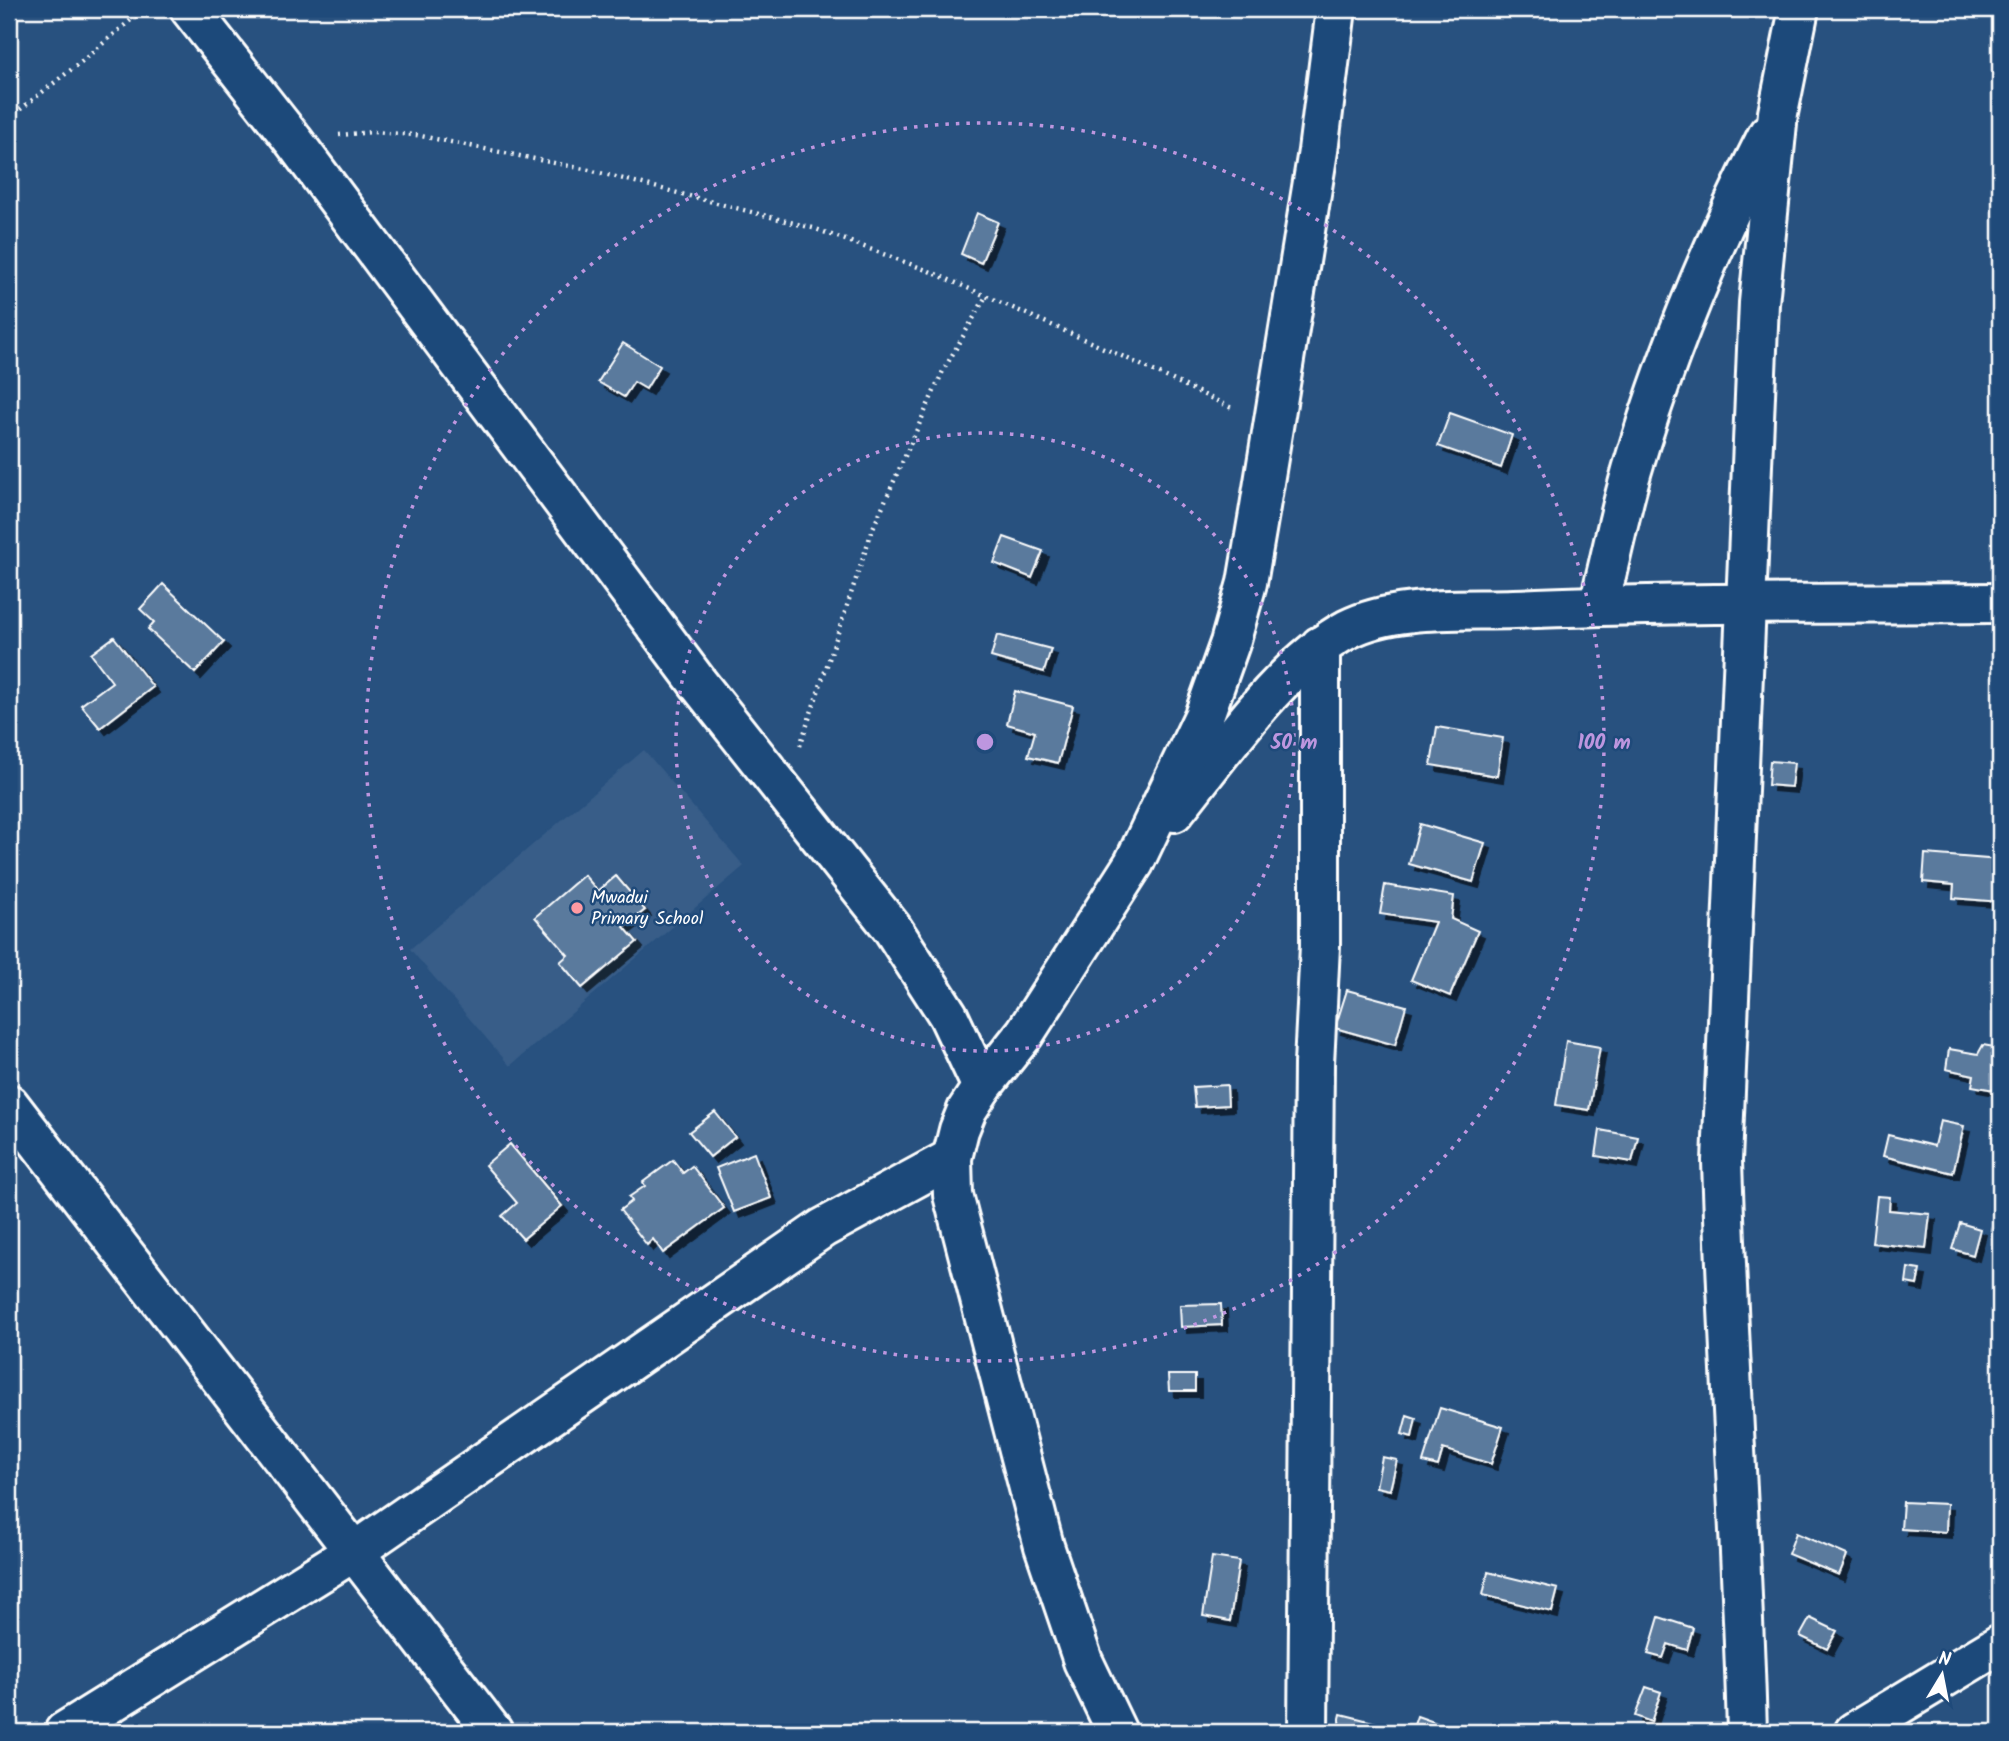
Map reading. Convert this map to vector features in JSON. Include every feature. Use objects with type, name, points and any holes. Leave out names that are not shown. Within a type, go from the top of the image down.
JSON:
[{"type":"street","points":[[190,9],[293,140],[698,683],[892,928],[948,1015],[982,1087]]},
{"type":"street","points":[[1134,863],[1204,716],[1230,643],[1247,583],[1318,150],[1336,9]]},
{"type":"street","points":[[1747,1732],[1743,1570],[1722,1161],[1759,303],[1778,113],[1800,9]]},
{"type":"street","points":[[1599,605],[1631,471],[1691,300],[1730,209],[1778,113]]},
{"type":"street","points":[[1118,1732],[1083,1661],[1044,1546],[953,1195],[952,1158],[963,1120],[982,1087],[1025,1033],[1134,863],[1279,686],[1320,646],[1348,629],[1394,614],[1599,605],[2000,603]]},
{"type":"street","points":[[1308,1732],[1313,1104],[1320,946],[1320,646]]},
{"type":"street","points":[[9,1104],[493,1732]]},
{"type":"street","points":[[65,1732],[355,1551],[823,1228],[952,1158]]},
{"type":"street","points":[[1854,1732],[2000,1644]]},
{"type":"path","points":[[9,118],[144,9]]},
{"type":"path","points":[[293,140],[389,132],[589,170],[813,228],[929,271],[985,298],[1124,357],[1273,427]]},
{"type":"path","points":[[784,790],[873,528],[943,371],[985,298]]},
{"type":"shaded area","name":"Mwadui Primary School","points":[[644,750],[744,866],[510,1066],[410,949]]},
{"type":"building","points":[[977,213],[998,222],[981,263],[961,254]]},
{"type":"building","points":[[623,343],[660,366],[646,389],[634,382],[624,397],[598,382]]},
{"type":"building","points":[[1450,413],[1512,435],[1501,468],[1438,446]]},
{"type":"building","points":[[1004,537],[1043,551],[1032,578],[994,563]]},
{"type":"building","points":[[163,584],[224,642],[195,673],[148,629],[154,622],[140,609]]},
{"type":"building","points":[[997,635],[1051,649],[1044,672],[991,657]]},
{"type":"building","points":[[114,637],[153,687],[100,728],[81,705],[112,682],[91,654]]},
{"type":"building","points":[[1015,691],[1073,706],[1058,763],[1028,756],[1035,732],[1007,724]]},
{"type":"building","points":[[1437,727],[1503,738],[1497,776],[1431,765]]},
{"type":"building","points":[[1770,761],[1794,763],[1791,787],[1768,785]]},
{"type":"building","points":[[1420,824],[1485,843],[1473,882],[1409,864]]},
{"type":"building","points":[[1925,854],[2000,860],[2000,902],[1953,898],[1954,885],[1923,882]]},
{"type":"building","points":[[584,875],[598,891],[616,876],[645,910],[624,927],[637,942],[582,988],[560,962],[568,955],[535,917]]},
{"type":"building","points":[[1385,885],[1454,896],[1451,919],[1478,931],[1450,996],[1411,980],[1435,922],[1380,914]]},
{"type":"building","points":[[1995,933],[2000,933],[2000,968],[1994,968]]},
{"type":"building","points":[[1347,990],[1406,1006],[1395,1045],[1335,1028]]},
{"type":"building","points":[[1566,1041],[1600,1047],[1589,1110],[1556,1105]]},
{"type":"building","points":[[1983,1045],[2000,1048],[2000,1091],[1972,1086],[1974,1075],[1946,1069],[1949,1049],[1978,1054]]},
{"type":"building","points":[[1227,1085],[1228,1105],[1195,1107],[1193,1087]]},
{"type":"building","points":[[715,1112],[735,1137],[710,1157],[689,1132]]},
{"type":"building","points":[[1940,1121],[1964,1126],[1953,1173],[1883,1156],[1888,1135],[1934,1146]]},
{"type":"building","points":[[1600,1130],[1638,1137],[1632,1162],[1596,1156]]},
{"type":"building","points":[[510,1144],[562,1206],[523,1239],[502,1216],[517,1203],[485,1165]]},
{"type":"building","points":[[754,1153],[771,1198],[734,1212],[716,1168]]},
{"type":"building","points":[[673,1160],[683,1173],[692,1166],[724,1208],[663,1253],[653,1239],[647,1245],[620,1210],[632,1201],[629,1197],[645,1186],[643,1182]]},
{"type":"building","points":[[1877,1196],[1890,1197],[1889,1210],[1930,1214],[1926,1249],[1872,1243]]},
{"type":"building","points":[[1997,1203],[2000,1204],[2000,1232],[1991,1230]]},
{"type":"building","points":[[1960,1223],[1980,1229],[1973,1255],[1952,1249]]},
{"type":"building","points":[[1908,1268],[1920,1270],[1917,1285],[1906,1283]]},
{"type":"building","points":[[1221,1304],[1222,1325],[1181,1327],[1180,1305]]},
{"type":"building","points":[[1168,1375],[1195,1375],[1195,1391],[1169,1391]]},
{"type":"building","points":[[1440,1408],[1503,1427],[1491,1464],[1443,1449],[1438,1466],[1423,1462]]},
{"type":"building","points":[[1407,1415],[1416,1418],[1412,1437],[1402,1434]]},
{"type":"building","points":[[1382,1457],[1397,1460],[1390,1490],[1376,1487]]},
{"type":"building","points":[[1903,1502],[1947,1504],[1946,1532],[1901,1529]]},
{"type":"building","points":[[1796,1533],[1847,1555],[1839,1575],[1788,1554]]},
{"type":"building","points":[[1212,1557],[1239,1561],[1230,1621],[1203,1616]]},
{"type":"building","points":[[1488,1572],[1558,1589],[1552,1612],[1483,1595]]},
{"type":"building","points":[[1659,1617],[1693,1628],[1687,1650],[1668,1644],[1663,1658],[1648,1654]]},
{"type":"building","points":[[1810,1618],[1837,1631],[1827,1649],[1800,1636]]},
{"type":"building","points":[[1646,1687],[1661,1692],[1651,1722],[1635,1716]]},
{"type":"building","points":[[1341,1714],[1381,1724],[1379,1732],[1337,1731]]},
{"type":"building","points":[[1417,1716],[1437,1723],[1434,1732],[1412,1731]]},
{"type":"place","name":"Mwadui Primary School","points":[[577,908]]}]
